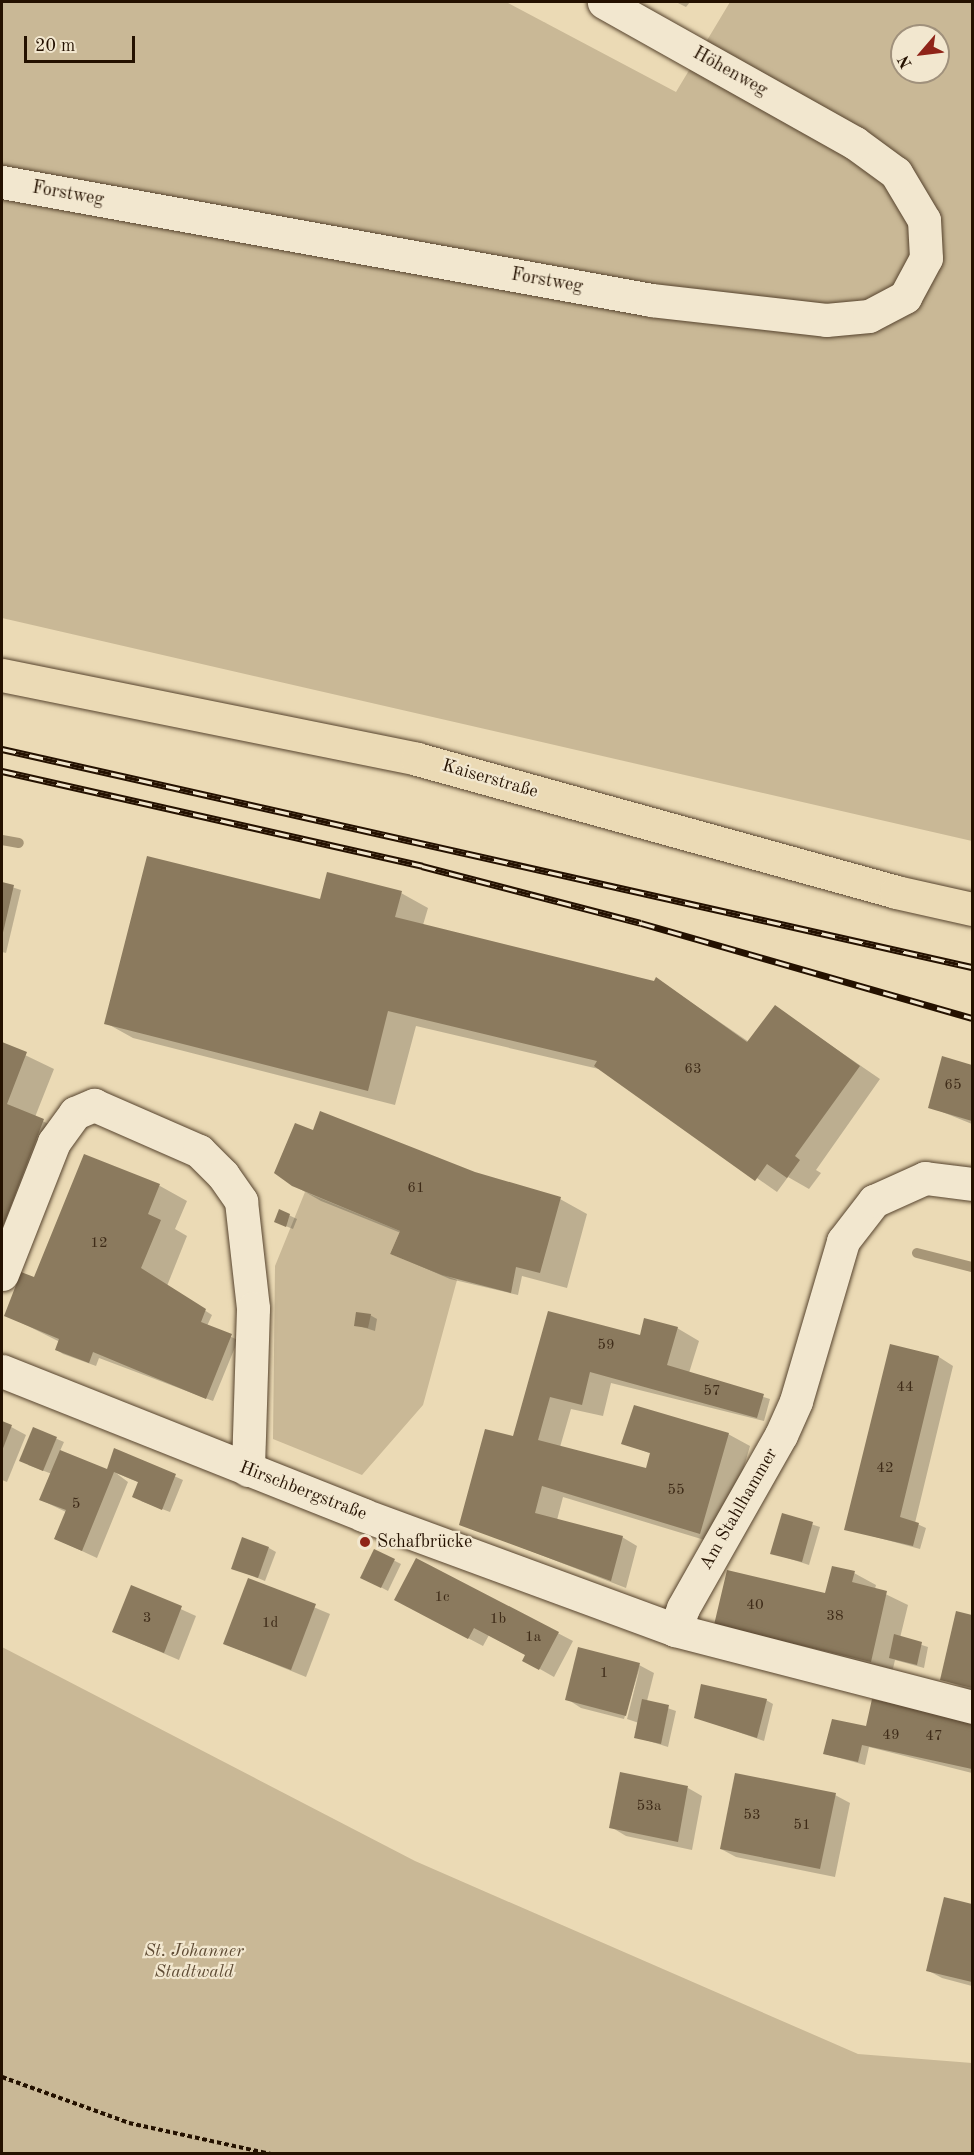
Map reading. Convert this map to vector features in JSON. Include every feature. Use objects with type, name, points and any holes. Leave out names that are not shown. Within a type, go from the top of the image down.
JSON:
[{"type":"main road","name":"Kaiserstraße","points":[[2,675],[417,759],[896,892],[972,909]]},
{"type":"street","name":"Höhenweg","points":[[604,2],[855,143]]},
{"type":"street","name":"Forstweg","points":[[2,182],[651,300],[826,320],[869,316],[904,297],[926,258],[924,220],[896,172],[855,143]]},
{"type":"street","points":[[2,1274],[54,1142],[75,1113],[94,1105],[199,1152],[223,1175],[241,1201],[253,1308],[248,1470]]},
{"type":"street","name":"Am Stahlhammer","points":[[675,1630],[682,1608],[781,1435],[796,1401],[843,1240],[874,1201],[925,1178],[972,1184]]},
{"type":"street","name":"Hirschbergstraße","points":[[2,1371],[248,1470],[675,1630]]},
{"type":"street","points":[[675,1630],[972,1707]]},
{"type":"path","points":[[2,2077],[129,2123],[271,2154]]},
{"type":"green space","points":[[2,2],[506,2],[676,92],[730,2],[972,2],[972,841],[2,618]]},
{"type":"green space","points":[[305,1192],[400,1231],[390,1254],[457,1280],[423,1405],[362,1475],[273,1439],[275,1266]]},
{"type":"green space","name":"St. Johanner Stadtwald","points":[[2,1647],[415,1861],[858,2054],[972,2063],[972,2153],[2,2153]]},
{"type":"building","points":[[147,856],[320,899],[327,872],[402,891],[395,917],[654,981],[656,977],[747,1042],[775,1005],[860,1066],[795,1156],[800,1160],[787,1178],[767,1164],[755,1181],[594,1066],[597,1061],[388,1011],[368,1091],[104,1024]]},
{"type":"building","points":[[2,882],[14,885],[2,937]]},
{"type":"building","points":[[2,1042],[27,1052],[7,1104],[44,1119],[2,1229]]},
{"type":"building","points":[[942,1056],[972,1065],[972,1121],[928,1108]]},
{"type":"building","points":[[320,1111],[475,1172],[561,1197],[540,1273],[516,1267],[511,1293],[442,1275],[390,1254],[400,1231],[292,1186],[274,1173],[295,1123],[313,1130]]},
{"type":"building","points":[[84,1154],[160,1184],[148,1214],[161,1220],[141,1268],[206,1309],[201,1322],[232,1334],[206,1399],[93,1352],[89,1363],[55,1350],[59,1339],[4,1316],[21,1272],[34,1277]]},
{"type":"building","points":[[279,1209],[290,1214],[286,1227],[274,1222]]},
{"type":"building","points":[[548,1311],[640,1335],[644,1318],[678,1327],[667,1365],[764,1394],[757,1418],[590,1372],[582,1405],[550,1397],[538,1440],[646,1468],[650,1453],[621,1444],[634,1405],[729,1433],[700,1534],[542,1486],[535,1513],[623,1536],[611,1581],[459,1525],[485,1429],[513,1436]]},
{"type":"building","points":[[356,1312],[371,1314],[368,1328],[354,1326]]},
{"type":"building","points":[[890,1344],[939,1356],[900,1517],[919,1523],[913,1546],[844,1530]]},
{"type":"building","points":[[2,1421],[12,1425],[2,1451]]},
{"type":"building","points":[[33,1427],[57,1437],[43,1471],[19,1461]]},
{"type":"building","points":[[114,1448],[176,1474],[162,1510],[132,1497],[138,1482],[114,1472],[82,1551],[54,1539],[66,1510],[39,1500],[60,1450],[107,1469]]},
{"type":"building","points":[[782,1513],[813,1522],[802,1562],[770,1554]]},
{"type":"building","points":[[242,1537],[269,1547],[258,1578],[231,1569]]},
{"type":"building","points":[[374,1549],[395,1559],[381,1588],[360,1578]]},
{"type":"building","points":[[416,1558],[559,1632],[539,1670],[522,1661],[525,1655],[474,1628],[468,1639],[394,1600]]},
{"type":"building","points":[[832,1566],[855,1571],[852,1582],[887,1591],[871,1662],[714,1625],[727,1570],[825,1593]]},
{"type":"building","points":[[248,1578],[316,1604],[291,1670],[223,1644]]},
{"type":"building","points":[[131,1585],[182,1606],[164,1653],[112,1632]]},
{"type":"building","points":[[956,1611],[972,1615],[972,1688],[940,1680]]},
{"type":"building","points":[[894,1634],[922,1642],[917,1665],[889,1658]]},
{"type":"building","points":[[578,1647],[640,1663],[626,1716],[565,1700]]},
{"type":"building","points":[[701,1684],[767,1699],[757,1738],[694,1718]]},
{"type":"building","points":[[642,1699],[669,1705],[661,1744],[634,1738]]},
{"type":"building","points":[[872,1699],[972,1721],[972,1769],[862,1745],[858,1762],[823,1754],[832,1719],[866,1726]]},
{"type":"building","points":[[620,1772],[688,1786],[678,1842],[609,1828]]},
{"type":"building","points":[[735,1773],[836,1793],[820,1869],[720,1849]]},
{"type":"building","points":[[944,1897],[972,1904],[972,1982],[926,1971]]},
{"type":"waterway","points":[[2,840],[19,843]]},
{"type":"waterway","points":[[917,1253],[972,1267]]},
{"type":"railway","points":[[2,749],[972,967]]},
{"type":"railway","points":[[2,771],[422,866],[641,923],[972,1018]]},
{"type":"place","name":"Schafbrücke","points":[[365,1542]]}]
